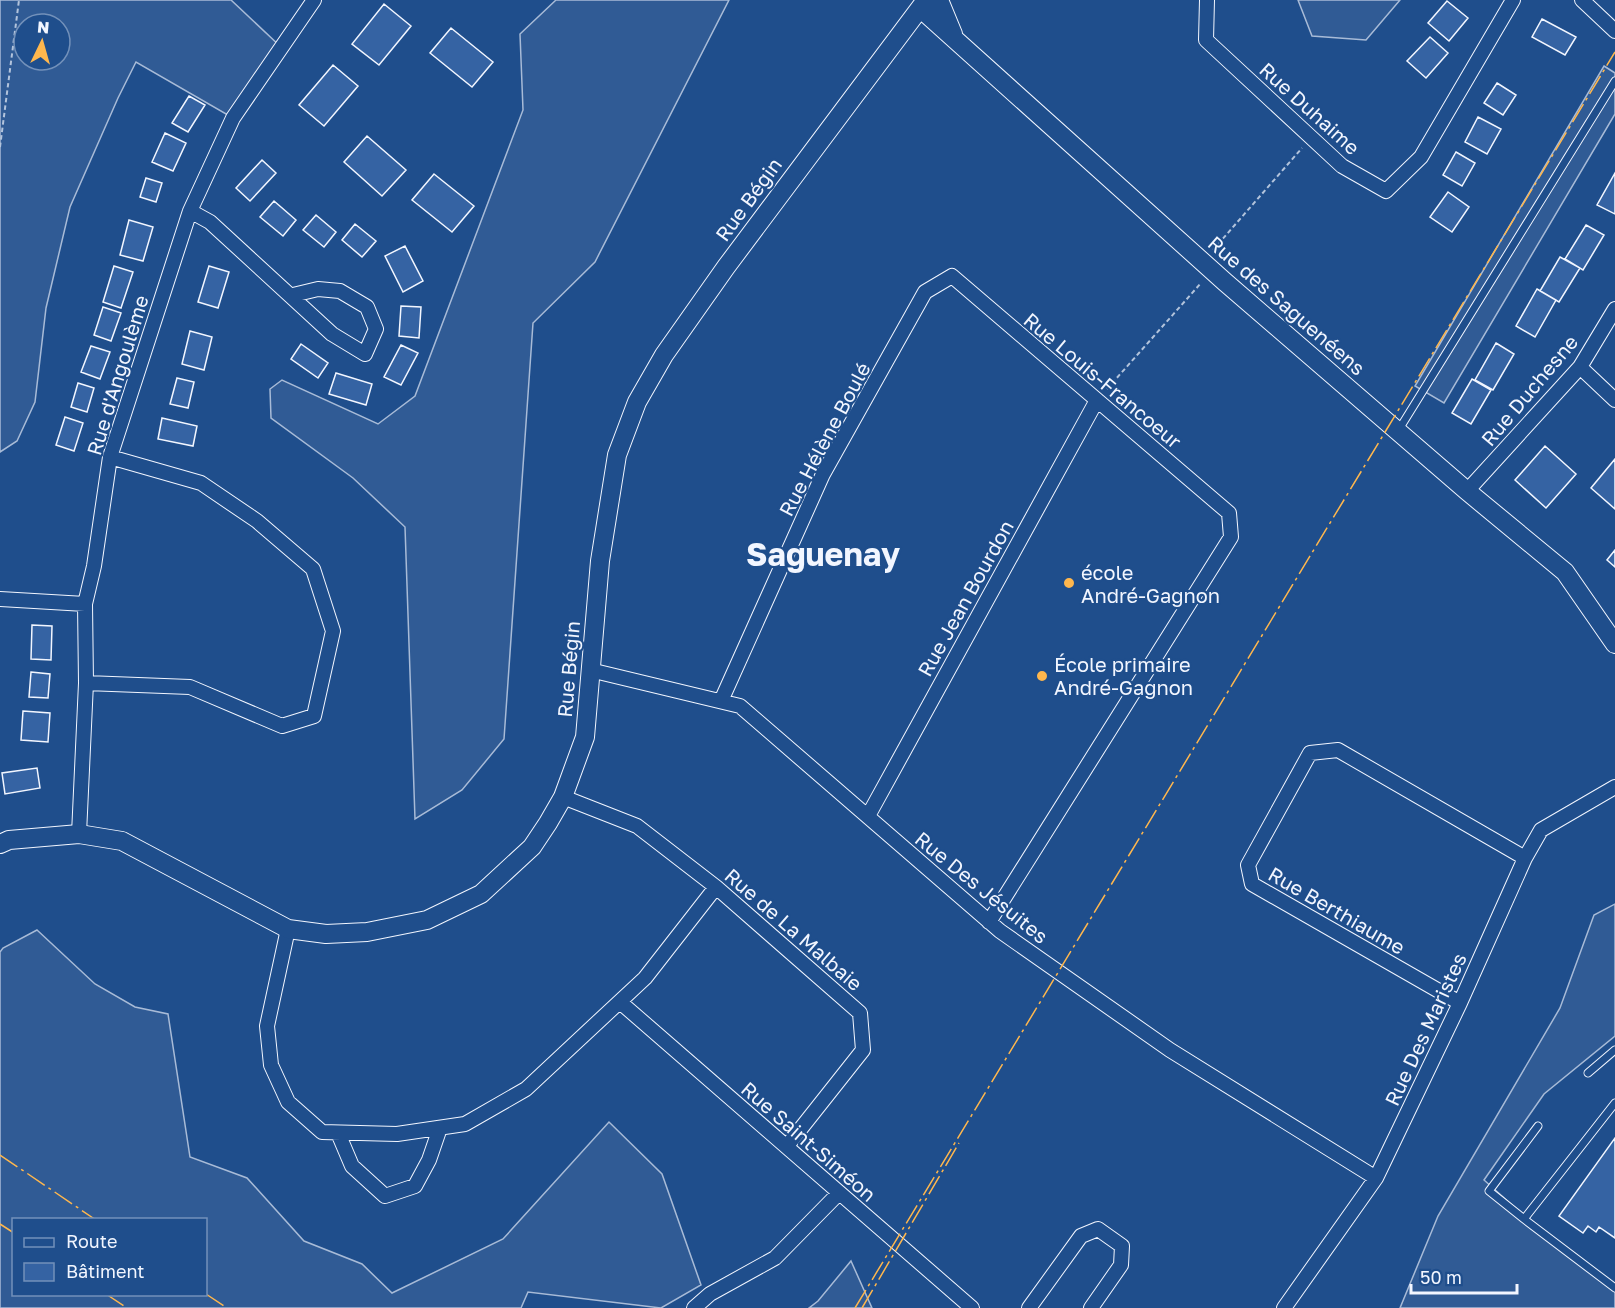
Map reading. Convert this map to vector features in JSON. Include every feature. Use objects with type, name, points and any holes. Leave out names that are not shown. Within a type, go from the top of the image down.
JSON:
[{"type":"street","name":"Rue d'Angoulème","points":[[79,834],[86,683],[85,604],[94,566],[110,457],[190,211],[232,118],[314,0]]},
{"type":"street","points":[[939,0],[956,41]]},
{"type":"street","name":"Rue Duhaime","points":[[1207,0],[1206,40],[1342,166],[1386,191],[1421,157],[1513,0]]},
{"type":"street","points":[[1582,0],[1615,31]]},
{"type":"street","name":"Rue des Saguenéens","points":[[923,4],[956,41],[1207,266],[1467,491],[1565,572],[1615,644]]},
{"type":"street","name":"Rue Bégin","points":[[0,844],[9,840],[79,834],[123,841],[288,929],[326,934],[367,932],[427,920],[481,894],[532,847],[563,796],[585,737],[600,561],[617,455],[637,402],[664,355],[726,267],[923,4]]},
{"type":"street","points":[[190,211],[210,222],[293,295],[333,334],[365,354],[376,329],[367,306],[340,291],[318,289],[293,295]]},
{"type":"street","name":"Rue Louis-Francoeur","points":[[952,276],[1229,513],[1231,537],[989,922]]},
{"type":"street","name":"Rue Hélène Boulé","points":[[721,701],[823,474],[925,292],[952,276]]},
{"type":"street","name":"Rue Duchesne","points":[[1467,491],[1580,366],[1615,309]]},
{"type":"street","points":[[1580,366],[1615,400]]},
{"type":"street","name":"Rue Jean Bourdon","points":[[868,816],[1097,400]]},
{"type":"street","points":[[86,683],[190,687],[282,726],[314,716],[333,631],[313,569],[256,521],[201,483],[110,457]]},
{"type":"street","points":[[0,599],[85,604]]},
{"type":"street","name":"Rue Des Jésuites","points":[[591,670],[740,706],[989,922],[1170,1050],[1376,1178]]},
{"type":"street","name":"Rue Berthiaume","points":[[1460,1003],[1252,884],[1248,865],[1310,753],[1338,750],[1525,858]]},
{"type":"street","name":"Rue Des Maristes","points":[[1284,1308],[1376,1178],[1460,1003],[1525,858],[1541,830],[1615,787]]},
{"type":"street","name":"Rue de La Malbaie","points":[[563,796],[637,826],[716,886],[860,1012],[863,1050],[787,1146]]},
{"type":"street","points":[[288,929],[267,1026],[271,1065],[288,1102],[322,1132],[397,1134],[465,1124],[526,1089],[645,978],[716,886]]},
{"type":"street","name":"Rue Saint-Siméon","points":[[620,1002],[972,1308]]},
{"type":"street","points":[[338,1133],[352,1166],[385,1196],[415,1186],[429,1160],[440,1128]]},
{"type":"street","points":[[694,1308],[710,1294],[775,1258],[839,1193]]},
{"type":"street","points":[[1029,1308],[1081,1236],[1098,1229],[1122,1246],[1121,1265],[1091,1308]]},
{"type":"lane","points":[[1398,431],[1615,81]]},
{"type":"lane","points":[[1588,1073],[1615,1050]]},
{"type":"lane","points":[[1524,1219],[1615,1103]]},
{"type":"lane","points":[[1538,1126],[1489,1191],[1615,1288]]},
{"type":"path","points":[[0,147],[19,0]]},
{"type":"path","points":[[1097,400],[1311,136]]},
{"type":"shaded area","points":[[0,0],[231,0],[281,47],[233,118],[136,62],[70,207],[46,308],[35,402],[17,441],[0,452]]},
{"type":"shaded area","points":[[556,0],[729,0],[595,262],[533,323],[504,739],[462,790],[415,819],[405,527],[353,478],[271,418],[270,389],[282,380],[378,424],[415,396],[523,110],[520,34]]},
{"type":"shaded area","points":[[1298,0],[1400,0],[1366,40],[1312,36]]},
{"type":"shaded area","points":[[1604,66],[1615,73],[1615,114],[1444,403],[1415,386]]},
{"type":"shaded area","points":[[1615,904],[1615,1036],[1544,1094],[1484,1180],[1539,1229],[1615,1285],[1615,1308],[1400,1308],[1438,1216],[1560,1008],[1594,915]]},
{"type":"shaded area","points":[[37,930],[95,984],[135,1007],[168,1014],[190,1157],[247,1178],[304,1241],[362,1264],[392,1293],[503,1239],[609,1122],[662,1174],[701,1285],[661,1308],[528,1292],[521,1308],[0,1308],[0,952],[3,948]]},
{"type":"shaded area","points":[[851,1261],[872,1308],[809,1308],[818,1301]]},
{"type":"building","points":[[1447,1],[1468,18],[1449,41],[1428,23]]},
{"type":"building","points":[[384,4],[411,26],[379,65],[352,44]]},
{"type":"building","points":[[1542,19],[1576,37],[1565,55],[1532,37]]},
{"type":"building","points":[[451,28],[493,62],[472,87],[430,53]]},
{"type":"building","points":[[1430,37],[1448,53],[1426,78],[1407,61]]},
{"type":"building","points":[[333,65],[358,86],[324,126],[299,105]]},
{"type":"building","points":[[1497,83],[1516,95],[1503,115],[1484,103]]},
{"type":"building","points":[[189,96],[205,105],[188,132],[172,123]]},
{"type":"building","points":[[1478,117],[1501,129],[1487,154],[1465,142]]},
{"type":"building","points":[[165,133],[186,143],[173,171],[152,162]]},
{"type":"building","points":[[367,136],[406,170],[382,196],[344,162]]},
{"type":"building","points":[[1456,152],[1475,163],[1462,186],[1443,175]]},
{"type":"building","points":[[262,160],[276,173],[250,201],[236,188]]},
{"type":"building","points":[[1615,173],[1615,214],[1597,205]]},
{"type":"building","points":[[434,174],[474,206],[452,232],[412,200]]},
{"type":"building","points":[[146,178],[162,183],[156,202],[140,197]]},
{"type":"building","points":[[1448,192],[1469,207],[1452,232],[1430,217]]},
{"type":"building","points":[[274,201],[296,220],[283,236],[260,217]]},
{"type":"building","points":[[316,215],[336,232],[324,247],[303,230]]},
{"type":"building","points":[[129,220],[153,227],[143,261],[120,255]]},
{"type":"building","points":[[355,224],[376,241],[362,257],[342,240]]},
{"type":"building","points":[[1586,225],[1604,235],[1583,270],[1565,259]]},
{"type":"building","points":[[405,246],[423,281],[403,292],[385,256]]},
{"type":"building","points":[[1560,257],[1580,268],[1559,302],[1540,291]]},
{"type":"building","points":[[114,266],[133,272],[121,308],[103,302]]},
{"type":"building","points":[[209,266],[229,272],[218,308],[198,302]]},
{"type":"building","points":[[1537,289],[1556,300],[1535,337],[1516,326]]},
{"type":"building","points":[[401,306],[421,307],[419,338],[399,336]]},
{"type":"building","points":[[103,307],[121,313],[111,341],[94,335]]},
{"type":"building","points":[[190,331],[212,337],[204,370],[182,364]]},
{"type":"building","points":[[1496,343],[1514,354],[1493,390],[1475,380]]},
{"type":"building","points":[[301,344],[328,363],[318,378],[291,359]]},
{"type":"building","points":[[401,345],[418,353],[401,385],[384,377]]},
{"type":"building","points":[[91,346],[110,352],[100,379],[81,372]]},
{"type":"building","points":[[336,373],[372,384],[366,405],[329,394]]},
{"type":"building","points":[[177,378],[194,382],[188,408],[170,404]]},
{"type":"building","points":[[1472,379],[1491,390],[1471,424],[1452,413]]},
{"type":"building","points":[[78,383],[94,388],[87,412],[71,407]]},
{"type":"building","points":[[65,417],[83,423],[74,451],[56,445]]},
{"type":"building","points":[[162,418],[197,426],[193,446],[158,439]]},
{"type":"building","points":[[1545,446],[1576,474],[1546,508],[1515,480]]},
{"type":"building","points":[[1615,459],[1615,509],[1591,488]]},
{"type":"building","points":[[1615,550],[1615,567],[1607,560]]},
{"type":"building","points":[[32,625],[52,626],[51,660],[31,659]]},
{"type":"building","points":[[31,672],[50,674],[48,698],[29,697]]},
{"type":"building","points":[[23,711],[50,713],[48,742],[21,740]]},
{"type":"building","points":[[37,768],[40,788],[5,794],[2,773]]},
{"type":"building","points":[[1615,1138],[1615,1238],[1599,1227],[1596,1232],[1588,1226],[1583,1233],[1559,1216]]},
{"type":"power","points":[[855,1308],[1615,52]]},
{"type":"power","points":[[862,1308],[959,1143]]},
{"type":"power","points":[[0,1155],[93,1218]]},
{"type":"power","points":[[0,1224],[12,1232]]},
{"type":"power","points":[[207,1295],[227,1308]]},
{"type":"power","points":[[109,1296],[127,1308]]},
{"type":"place","name":"école André-Gagnon","points":[[1069,583]]},
{"type":"place","name":"École primaire André-Gagnon","points":[[1042,676]]},
{"type":"district","name":"Saguenay","points":[[823,554]]}]
